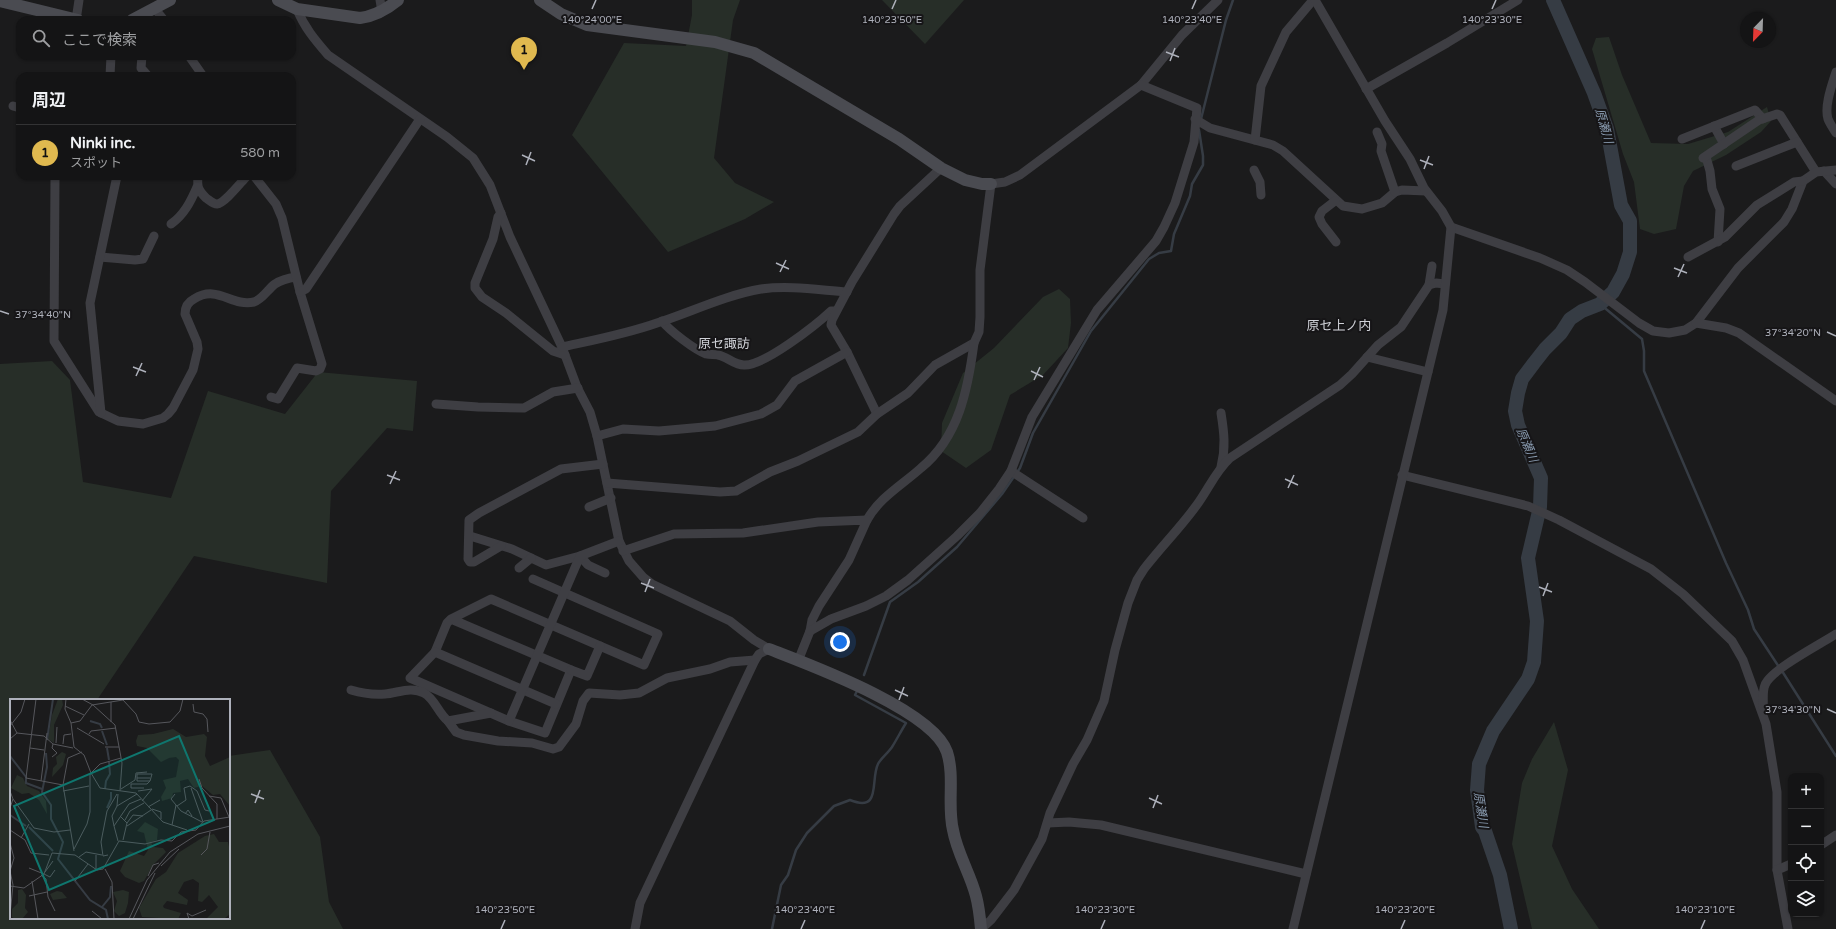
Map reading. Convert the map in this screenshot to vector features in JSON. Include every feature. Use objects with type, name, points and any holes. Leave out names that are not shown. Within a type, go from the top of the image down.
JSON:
[{"type":"street","points":[[77,16],[79,0]]},
{"type":"street","points":[[140,16],[170,0]]},
{"type":"street","points":[[278,0],[297,9],[360,18],[370,17],[381,6],[398,0]]},
{"type":"street","points":[[540,0],[561,14],[588,25],[715,42],[754,53],[898,139],[941,168],[965,180],[982,184],[1005,182],[1020,175],[1141,85],[1182,35],[1218,0]]},
{"type":"street","points":[[1255,140],[1261,86],[1286,32],[1314,0],[1395,138],[1410,159],[1426,191],[1442,211],[1451,227],[1443,310],[1292,929]]},
{"type":"street","points":[[1366,89],[1447,43],[1518,0]]},
{"type":"street","points":[[0,1],[61,16]]},
{"type":"street","points":[[155,9],[161,16]]},
{"type":"street","points":[[297,9],[303,24],[314,40],[328,55],[447,137],[473,158],[490,185],[526,272],[590,412],[611,498],[619,541],[623,551],[632,565],[652,584],[730,621],[769,650],[798,660],[870,691],[924,724],[936,734],[943,743],[949,760],[949,816],[956,843],[976,896],[981,929]]},
{"type":"street","points":[[110,72],[111,60]]},
{"type":"street","points":[[142,60],[141,68],[144,72]]},
{"type":"street","points":[[192,60],[200,72]]},
{"type":"street","points":[[1836,72],[1827,114],[1828,120],[1836,133]]},
{"type":"street","points":[[810,631],[830,619],[866,606],[886,596],[908,580],[958,536],[980,513],[999,489],[1015,473],[1032,417],[1097,310],[1156,242],[1176,203],[1194,142],[1197,108],[1141,85]]},
{"type":"street","points":[[1682,139],[1755,110],[1763,119]]},
{"type":"street","points":[[1718,242],[1720,209],[1712,189],[1710,171],[1704,158],[1763,119],[1777,114],[1780,115],[1797,142],[1820,171],[1836,184]]},
{"type":"street","points":[[300,292],[306,289],[420,118]]},
{"type":"street","points":[[1195,119],[1210,128],[1273,145],[1283,151],[1335,201],[1343,206],[1362,209],[1382,203],[1395,192],[1426,191]]},
{"type":"street","points":[[1714,126],[1724,144]]},
{"type":"street","points":[[1377,132],[1382,144],[1381,150],[1395,192]]},
{"type":"street","points":[[1382,144],[1395,138]]},
{"type":"street","points":[[1736,166],[1797,142]]},
{"type":"street","points":[[877,414],[847,352],[831,325],[835,311],[900,206],[941,168]]},
{"type":"street","points":[[1254,170],[1260,182],[1261,195]]},
{"type":"street","points":[[1688,257],[1718,242],[1757,205],[1794,182],[1803,180],[1820,171],[1836,170]]},
{"type":"street","points":[[55,180],[54,341],[99,412],[118,421],[144,424],[163,418],[173,408],[193,370],[198,350],[197,342],[185,314],[185,310],[190,301],[205,294],[212,293],[239,301],[253,302],[258,300],[275,284],[296,277]]},
{"type":"street","points":[[101,413],[89,311],[116,180]]},
{"type":"street","points":[[171,224],[177,220],[184,211],[197,187],[198,180]]},
{"type":"street","points":[[197,187],[209,201],[217,204],[223,201],[243,180]]},
{"type":"street","points":[[257,180],[276,204],[279,211],[300,292],[322,364],[320,369],[316,371],[297,368],[278,399],[271,397]]},
{"type":"street","points":[[1451,227],[1540,258],[1566,270],[1619,309],[1653,331],[1662,333],[1685,330],[1696,323],[1738,268],[1784,222],[1792,209],[1803,180]]},
{"type":"street","points":[[798,660],[810,631],[812,620],[819,606],[849,560],[873,508],[923,467],[947,440],[964,399],[974,342],[979,332],[980,270],[991,184]]},
{"type":"street","points":[[1335,201],[1322,211],[1320,217],[1322,224],[1336,242]]},
{"type":"street","points":[[500,212],[493,239],[475,283],[475,288],[482,297],[506,313],[553,350],[563,351],[662,322],[728,298],[762,289],[791,287],[847,292]]},
{"type":"street","points":[[100,257],[135,260],[142,259],[154,236]]},
{"type":"street","points":[[1221,467],[1230,458],[1340,385],[1352,374],[1378,345],[1400,327],[1429,286],[1432,266]]},
{"type":"street","points":[[1429,286],[1436,283],[1445,284]]},
{"type":"street","points":[[662,322],[669,330],[706,354],[724,357],[736,364],[745,366],[756,364],[771,355],[818,323],[831,311],[835,311]]},
{"type":"street","points":[[1696,323],[1726,328],[1739,332],[1836,401]]},
{"type":"street","points":[[607,483],[720,492],[736,491],[770,472],[805,458],[858,432],[877,414],[908,393],[935,365],[974,342]]},
{"type":"street","points":[[597,436],[623,430],[659,432],[708,426],[761,414],[777,405],[795,381],[847,352]]},
{"type":"street","points":[[1367,357],[1428,372]]},
{"type":"street","points":[[436,404],[524,408],[553,392],[578,388]]},
{"type":"street","points":[[981,929],[991,920],[1014,890],[1035,854],[1048,823],[1050,813],[1073,764],[1087,740],[1104,701],[1118,639],[1137,580],[1154,557],[1196,507],[1221,467],[1225,453],[1226,440],[1221,413]]},
{"type":"street","points":[[501,546],[474,562],[470,562],[468,559],[470,536],[469,520],[478,513],[561,470],[572,467],[603,464]]},
{"type":"street","points":[[1015,473],[1083,518]]},
{"type":"street","points":[[1402,475],[1528,506],[1559,520],[1651,569],[1683,594],[1732,642],[1743,660],[1766,724],[1777,792],[1777,870],[1788,929]]},
{"type":"street","points":[[589,507],[611,498]]},
{"type":"street","points":[[623,551],[674,534],[743,533],[818,522],[867,520]]},
{"type":"street","points":[[470,536],[512,549],[546,565],[580,556],[619,541]]},
{"type":"street","points":[[580,556],[588,565],[605,573]]},
{"type":"street","points":[[509,721],[580,556]]},
{"type":"street","points":[[519,568],[531,558]]},
{"type":"street","points":[[533,579],[658,634],[644,665],[491,599],[451,619],[447,623],[435,652],[410,678],[509,721],[544,733],[571,670]]},
{"type":"street","points":[[451,619],[587,676],[600,646]]},
{"type":"street","points":[[1762,711],[1764,686],[1770,677],[1788,663],[1836,634]]},
{"type":"street","points":[[635,929],[640,903],[643,896],[755,660],[759,654],[769,650]]},
{"type":"street","points":[[435,652],[556,704]]},
{"type":"street","points":[[351,690],[385,694],[414,689],[424,693],[433,700],[443,717],[456,732],[498,742],[532,743],[553,750],[559,747],[576,724],[583,701],[589,693],[620,695],[639,693],[667,678],[710,669],[730,662],[755,660]]},
{"type":"street","points":[[448,721],[490,713]]},
{"type":"street","points":[[1048,823],[1069,822],[1101,825],[1306,874]]},
{"type":"street","points":[[1824,843],[1836,835]]},
{"type":"street","points":[[1777,870],[1788,865]]},
{"type":"shaded area","points":[[692,0],[740,0],[733,20],[714,158],[735,183],[774,202],[745,219],[668,252],[572,135],[624,43],[686,46],[692,15]]},
{"type":"shaded area","points":[[882,0],[964,0],[925,44]]},
{"type":"shaded area","points":[[1609,37],[1622,75],[1651,143],[1688,144],[1728,132],[1767,107],[1771,121],[1761,132],[1726,155],[1693,171],[1684,186],[1676,229],[1654,234],[1640,229],[1634,182],[1623,154],[1592,49],[1596,38]]},
{"type":"shaded area","points":[[1059,289],[1070,299],[1071,323],[1068,348],[1043,375],[1010,395],[991,450],[966,468],[941,451],[942,423],[963,373],[994,348],[1043,297]]},
{"type":"shaded area","points":[[52,361],[70,380],[83,482],[171,498],[208,391],[285,414],[318,372],[417,381],[413,431],[387,428],[331,491],[327,583],[194,556],[98,699],[10,699],[10,919],[230,919],[230,756],[270,750],[320,837],[329,902],[343,929],[0,929],[0,364]]},
{"type":"shaded area","points":[[1554,722],[1568,770],[1552,846],[1572,889],[1599,929],[1532,929],[1512,844],[1522,783],[1532,759]]},
{"type":"waterway","points":[[1201,119],[1226,20],[1233,0]]},
{"type":"waterway","name":"原瀬川","points":[[1511,929],[1500,875],[1485,831],[1482,827],[1477,790],[1479,764],[1493,731],[1528,679],[1534,662],[1537,621],[1528,558],[1540,507],[1541,478],[1518,425],[1515,411],[1518,393],[1522,379],[1545,349],[1561,333],[1570,319],[1582,311],[1600,304],[1613,292],[1623,274],[1630,252],[1630,221],[1621,205],[1607,129],[1594,93],[1553,0]]},
{"type":"waterway","points":[[864,675],[890,602],[918,582],[957,547],[1002,494],[1020,468],[1033,433],[1091,331],[1149,259],[1159,253],[1171,251],[1174,234],[1190,196],[1192,184],[1203,165],[1199,130]]},
{"type":"waterway","points":[[1600,304],[1642,339],[1644,351],[1644,371],[1726,563],[1748,610],[1754,629],[1779,667]]},
{"type":"waterway","points":[[1782,671],[1836,756]]},
{"type":"waterway","points":[[772,929],[781,885],[788,875],[796,850],[807,833],[834,806],[850,800],[860,803],[867,802],[871,799],[878,764],[892,747],[906,723],[855,695],[857,691]]},
{"type":"place","name":"Ninki inc.","points":[[524,70]]},
{"type":"district","name":"原セ上ノ内","points":[[1339,325]]},
{"type":"district","name":"原セ諏訪","points":[[724,343]]}]
